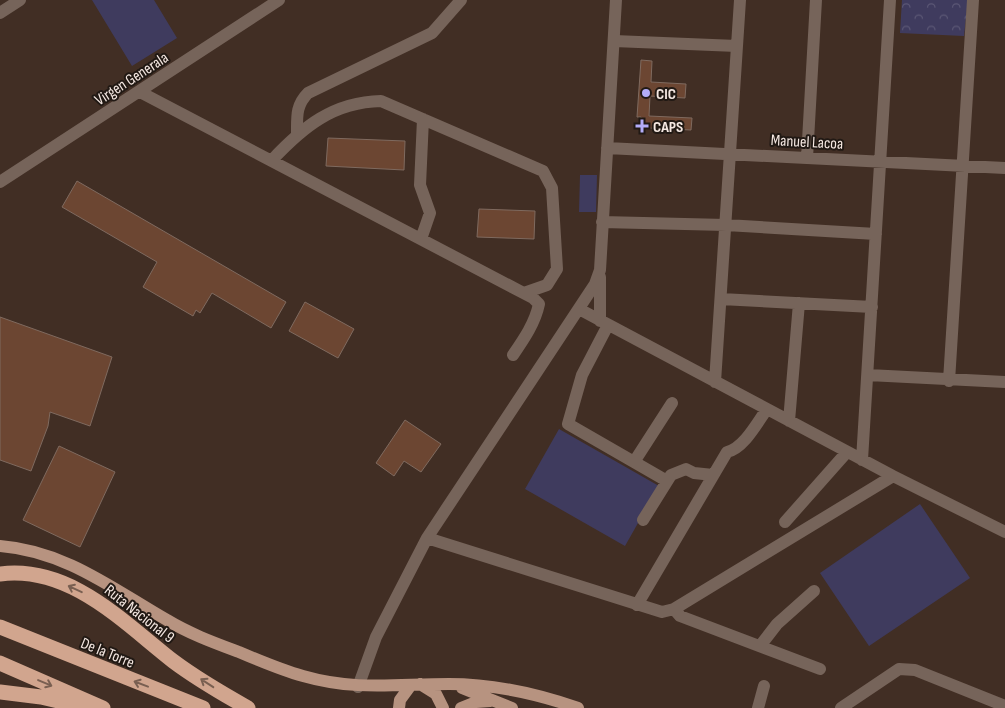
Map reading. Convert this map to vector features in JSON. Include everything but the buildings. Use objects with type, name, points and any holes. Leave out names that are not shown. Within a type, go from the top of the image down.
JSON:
[{"type":"highway","name":"Ruta Nacional 9","points":[[5,573],[42,576],[85,593],[176,663],[248,708]]},
{"type":"highway","name":"De la Torre","points":[[0,627],[202,708]]},
{"type":"highway","points":[[0,663],[103,708]]},
{"type":"highway","points":[[0,692],[41,697],[86,708]]},
{"type":"main road","points":[[0,546],[44,554],[88,572],[168,621],[213,642],[301,676],[358,687],[450,684],[523,690],[578,708]]},
{"type":"main road","points":[[450,684],[512,708]]},
{"type":"main road","points":[[399,708],[400,700],[415,685]]},
{"type":"main road","points":[[415,685],[436,694],[443,708]]},
{"type":"main road","points":[[461,708],[476,702],[495,700]]},
{"type":"street","points":[[0,13],[20,0]]},
{"type":"street","name":"Virgen Generala","points":[[0,182],[279,0]]},
{"type":"street","points":[[297,133],[298,109],[301,101],[308,93],[432,34],[461,0]]},
{"type":"street","points":[[616,0],[600,270],[604,323],[582,375],[568,424],[667,482]]},
{"type":"street","points":[[716,382],[740,0]]},
{"type":"street","points":[[807,158],[816,0]]},
{"type":"street","points":[[862,460],[890,0]]},
{"type":"street","points":[[949,381],[973,0]]},
{"type":"street","points":[[614,41],[737,46]]},
{"type":"street","points":[[140,92],[524,293],[539,304],[525,338],[513,355]]},
{"type":"street","points":[[272,160],[297,133],[338,108],[361,102],[381,102],[543,171],[552,188],[557,269],[547,284],[524,293]]},
{"type":"street","points":[[421,239],[430,213],[420,185],[422,120]]},
{"type":"street","name":"Manuel Lacoa","points":[[607,148],[1005,168]]},
{"type":"street","points":[[602,222],[726,225],[876,234]]},
{"type":"street","points":[[358,687],[376,637],[391,604],[427,538],[596,284],[600,270]]},
{"type":"street","points":[[721,299],[872,307]]},
{"type":"street","points":[[789,421],[798,303]]},
{"type":"street","points":[[579,309],[862,460],[1005,532]]},
{"type":"street","points":[[868,375],[949,381],[1005,382]]},
{"type":"street","points":[[634,462],[672,403]]},
{"type":"street","points":[[637,605],[727,452],[734,450],[743,441],[767,409]]},
{"type":"street","points":[[785,522],[847,452]]},
{"type":"street","points":[[643,520],[671,476],[686,469],[694,473],[713,475]]},
{"type":"street","points":[[427,538],[662,612],[674,609],[893,476]]},
{"type":"street","points":[[760,646],[776,624],[814,591]]},
{"type":"street","points":[[674,609],[680,616],[820,669]]},
{"type":"street","points":[[841,708],[899,669],[915,670],[1005,706]]},
{"type":"street","points":[[758,708],[764,686]]},
{"type":"green space","points":[[92,0],[154,0],[177,38],[132,66]]},
{"type":"green space","points":[[902,0],[968,0],[964,36],[900,33]]},
{"type":"green space","points":[[580,175],[597,175],[596,212],[579,212]]},
{"type":"green space","points":[[559,429],[659,486],[625,546],[525,489]]},
{"type":"green space","points":[[920,504],[970,578],[869,646],[820,573]]},
{"type":"place","name":"CIC","points":[[646,93]]},
{"type":"place","name":"CAPS","points":[[642,126]]}]
